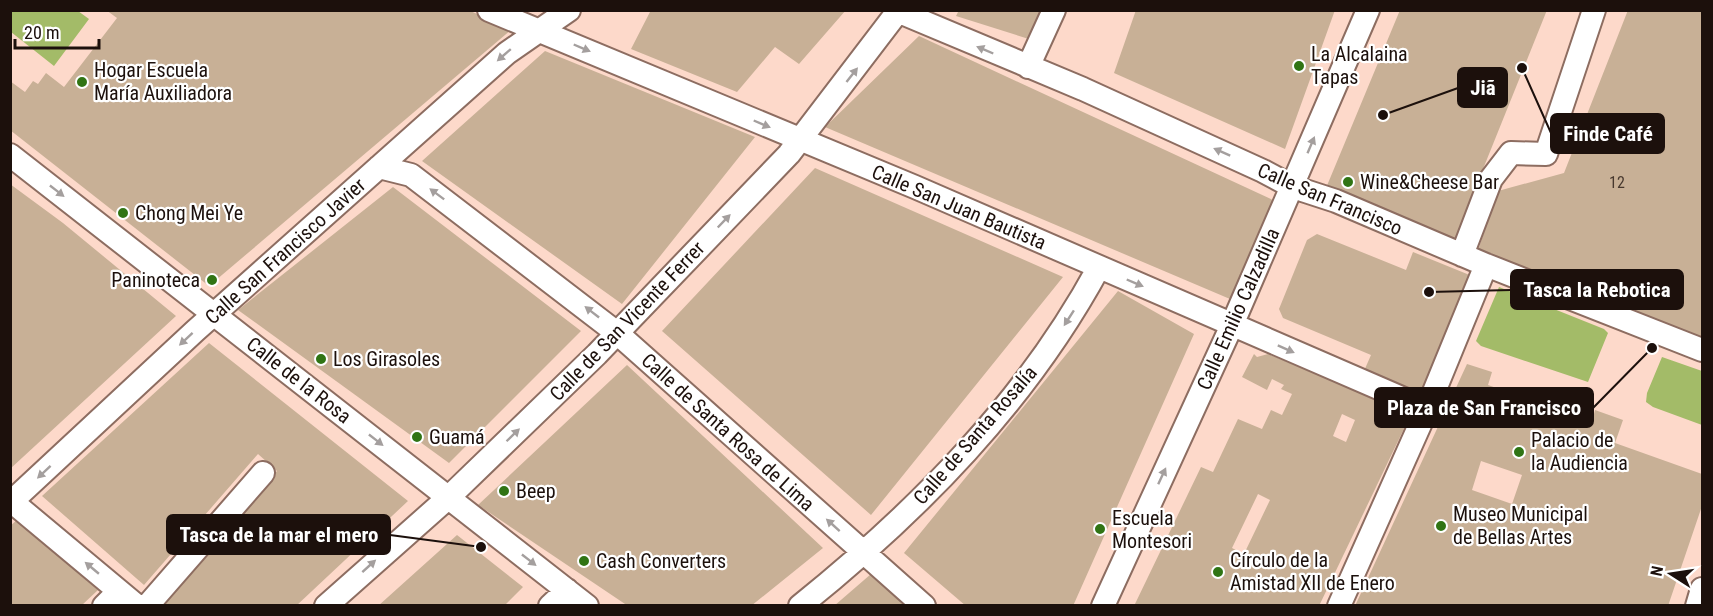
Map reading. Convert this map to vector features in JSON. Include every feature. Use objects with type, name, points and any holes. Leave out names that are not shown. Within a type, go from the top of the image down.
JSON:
[{"type":"street","name":"Calle San Juan Bautista","points":[[489,10],[801,140],[1427,409]]},
{"type":"street","name":"Calle San Francisco Javier","points":[[11,501],[214,314],[507,53],[569,10]]},
{"type":"street","points":[[1029,67],[1054,10]]},
{"type":"street","name":"Calle Emilio Calzadilla","points":[[1103,606],[1232,325],[1368,10]]},
{"type":"street","points":[[1462,255],[1491,179],[1511,153],[1546,154],[1594,10]]},
{"type":"street","name":"Calle San Francisco","points":[[897,11],[1029,67],[1263,171],[1293,187],[1336,201],[1486,265],[1702,350]]},
{"type":"street","name":"Calle de San Vicente Ferrer","points":[[326,606],[449,497],[617,333],[801,140],[897,11]]},
{"type":"street","name":"Calle de la Rosa","points":[[10,154],[587,606]]},
{"type":"street","name":"Calle de Santa Rosa de Lima","points":[[379,167],[411,175],[617,333],[924,606]]},
{"type":"street","points":[[1339,606],[1427,409],[1486,265]]},
{"type":"street","name":"Calle de Santa Rosalía","points":[[800,606],[865,553],[935,487],[995,418],[1058,335],[1099,267]]},
{"type":"street","points":[[147,606],[263,473]]},
{"type":"street","points":[[11,501],[112,598],[137,606]]},
{"type":"street","points":[[1696,606],[1702,589]]},
{"type":"street","points":[[550,606],[567,590]]},
{"type":"green space","points":[[10,11],[78,11],[89,19],[54,66],[11,32]]},
{"type":"green space","points":[[1499,287],[1604,329],[1608,333],[1588,382],[1481,346],[1476,341]]},
{"type":"green space","points":[[1662,357],[1702,371],[1702,425],[1653,407],[1646,402],[1647,393]]},
{"type":"building","points":[[106,10],[468,10],[512,29],[209,286],[10,130],[10,81],[25,92],[33,81],[38,84],[46,73],[64,87],[117,18]]},
{"type":"building","points":[[651,10],[846,10],[799,64],[775,47],[737,92],[631,49]]},
{"type":"building","points":[[959,10],[1045,10],[1032,40],[956,16]]},
{"type":"building","points":[[1136,10],[1335,10],[1285,149],[1114,73]]},
{"type":"building","points":[[1400,10],[1547,10],[1454,241],[1326,188]]},
{"type":"building","points":[[1628,10],[1702,10],[1702,341],[1478,250],[1498,191],[1564,173]]},
{"type":"building","points":[[919,36],[1275,201],[1230,299],[825,127]]},
{"type":"building","points":[[545,51],[755,137],[622,304],[422,161]]},
{"type":"building","points":[[815,168],[1063,277],[871,515],[662,331]]},
{"type":"building","points":[[10,184],[63,223],[176,316],[10,469]]},
{"type":"building","points":[[393,187],[581,331],[449,463],[238,310]]},
{"type":"building","points":[[1317,234],[1406,270],[1413,252],[1472,276],[1423,395],[1364,371],[1371,355],[1283,318],[1279,309],[1307,240]]},
{"type":"building","points":[[1118,291],[1194,334],[1073,606],[966,606],[904,553]]},
{"type":"building","points":[[209,343],[408,501],[296,606],[168,606],[163,602],[277,471],[258,454],[144,585],[42,496]]},
{"type":"building","points":[[1254,354],[1257,357],[1268,354],[1411,414],[1319,606],[1134,606],[1201,467],[1213,472],[1238,419],[1262,429],[1271,410],[1282,415],[1292,394],[1281,389],[1284,385],[1272,379],[1267,390],[1242,377]],"holes":[[[1342,414],[1355,420],[1346,442],[1333,436]],[[1258,494],[1270,500],[1244,554],[1232,548]]]},
{"type":"building","points":[[1467,364],[1492,372],[1488,385],[1592,422],[1595,410],[1623,420],[1615,443],[1702,474],[1702,506],[1668,606],[1355,606]],"holes":[[[1481,461],[1522,475],[1512,504],[1472,490]]]},
{"type":"building","points":[[627,365],[823,548],[751,606],[628,606],[478,505]]},
{"type":"building","points":[[17,520],[98,590],[81,606],[10,606],[10,526]]},
{"type":"building","points":[[457,535],[523,587],[504,606],[378,606]]},
{"type":"building","points":[[871,574],[905,606],[834,606]]},
{"type":"place","name":"La Alcalaina Tapas","points":[[1299,66]]},
{"type":"place","name":"Finde Café","points":[[1522,68]]},
{"type":"place","name":"Hogar Escuela María Auxiliadora","points":[[82,82]]},
{"type":"place","name":"Jiã","points":[[1383,115]]},
{"type":"place","name":"Wine&Cheese Bar","points":[[1348,182]]},
{"type":"place","name":"Chong Mei Ye","points":[[123,213]]},
{"type":"place","name":"Paninoteca","points":[[212,280]]},
{"type":"place","name":"Tasca la Rebotica","points":[[1429,292]]},
{"type":"place","name":"Plaza de San Francisco","points":[[1652,348]]},
{"type":"place","name":"Los Girasoles","points":[[321,359]]},
{"type":"place","name":"Guamá","points":[[417,437]]},
{"type":"place","name":"Palacio de la Audiencia","points":[[1519,452]]},
{"type":"place","name":"Beep","points":[[504,491]]},
{"type":"place","name":"Museo Municipal de Bellas Artes","points":[[1441,526]]},
{"type":"place","name":"Escuela Montesori","points":[[1100,529]]},
{"type":"place","name":"Tasca de la mar el mero","points":[[481,547]]},
{"type":"place","name":"Cash Converters","points":[[584,561]]},
{"type":"place","name":"Círculo de la Amistad XII de Enero","points":[[1218,572]]}]
